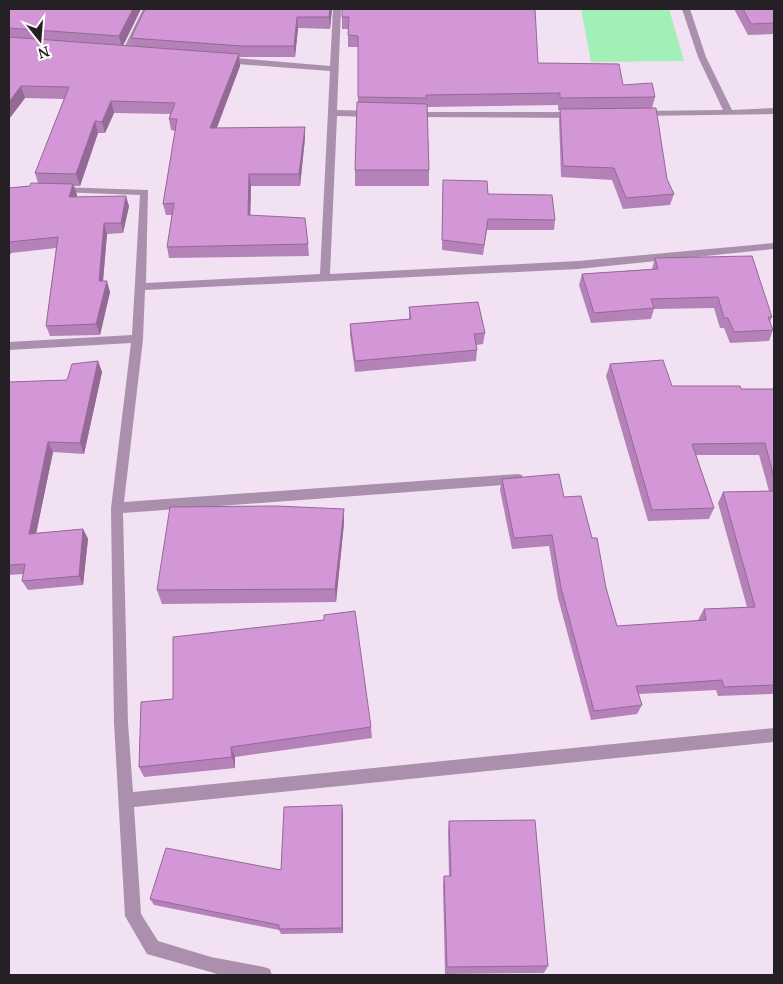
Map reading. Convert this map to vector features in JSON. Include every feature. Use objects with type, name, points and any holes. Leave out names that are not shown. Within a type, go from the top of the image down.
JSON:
[{"type":"street","points":[[136,53],[121,52],[147,9]]},
{"type":"street","points":[[325,278],[337,9]]},
{"type":"street","points":[[686,9],[702,57],[729,113]]},
{"type":"street","points":[[214,60],[333,69]]},
{"type":"street","points":[[632,114],[774,111]]},
{"type":"street","points":[[331,113],[379,114]]},
{"type":"street","points":[[398,114],[476,116],[583,115]]},
{"type":"street","points":[[51,190],[145,192],[137,339],[117,508],[121,723],[132,916],[152,948],[211,964],[264,975]]},
{"type":"street","points":[[140,287],[578,265],[774,246]]},
{"type":"street","points":[[9,346],[137,339]]},
{"type":"street","points":[[117,508],[535,478]]},
{"type":"street","points":[[125,800],[774,735]]},
{"type":"green space","points":[[581,9],[669,9],[684,61],[591,62]]},
{"type":"building","points":[[9,9],[133,9],[119,36],[9,28]]},
{"type":"building","points":[[145,9],[330,9],[329,17],[297,17],[294,46],[242,46],[131,38]]},
{"type":"building","points":[[342,9],[535,9],[538,63],[619,64],[623,85],[652,83],[655,97],[560,98],[560,93],[426,95],[426,98],[358,97],[358,36],[348,35],[349,17],[342,17]]},
{"type":"building","points":[[743,9],[774,9],[774,23],[751,24]]},
{"type":"building","points":[[9,37],[239,54],[210,128],[305,127],[299,174],[249,174],[248,215],[305,218],[308,244],[167,247],[174,203],[163,204],[177,119],[169,119],[175,103],[111,101],[102,122],[95,121],[76,174],[35,173],[69,87],[21,86],[9,102]]},
{"type":"building","points":[[357,102],[427,104],[429,170],[355,170]]},
{"type":"building","points":[[656,108],[667,179],[674,194],[626,198],[614,168],[563,166],[560,109]]},
{"type":"building","points":[[443,180],[487,181],[488,194],[552,195],[555,220],[488,219],[484,245],[442,240]]},
{"type":"building","points":[[31,183],[73,184],[69,197],[126,196],[121,223],[104,223],[99,281],[107,281],[96,324],[46,326],[58,237],[9,242],[9,188],[30,186]]},
{"type":"building","points":[[752,256],[772,317],[768,317],[773,330],[734,332],[728,318],[724,318],[718,297],[651,299],[654,308],[594,313],[582,274],[658,269],[655,258]]},
{"type":"building","points":[[478,302],[485,333],[474,334],[477,350],[355,361],[350,324],[411,319],[409,307]]},
{"type":"building","points":[[663,360],[672,386],[740,386],[741,389],[774,389],[774,478],[765,443],[692,444],[714,508],[652,510],[610,364]]},
{"type":"building","points":[[98,361],[80,443],[48,442],[29,534],[83,529],[79,576],[22,581],[25,564],[9,565],[9,382],[67,380],[72,364]]},
{"type":"building","points":[[559,474],[564,497],[581,496],[592,538],[597,538],[606,588],[617,626],[706,620],[704,609],[755,607],[723,492],[774,491],[774,685],[724,687],[722,680],[636,686],[642,705],[594,711],[561,588],[552,535],[514,538],[502,479]]},
{"type":"building","points":[[276,506],[344,509],[335,589],[157,590],[170,507]]},
{"type":"building","points":[[355,611],[371,727],[231,747],[232,757],[139,767],[141,702],[173,699],[173,637],[324,620],[324,615]]},
{"type":"building","points":[[342,805],[342,928],[279,929],[279,925],[150,899],[166,848],[281,870],[284,807]]},
{"type":"building","points":[[535,820],[548,966],[447,967],[444,876],[451,876],[449,821]]}]
